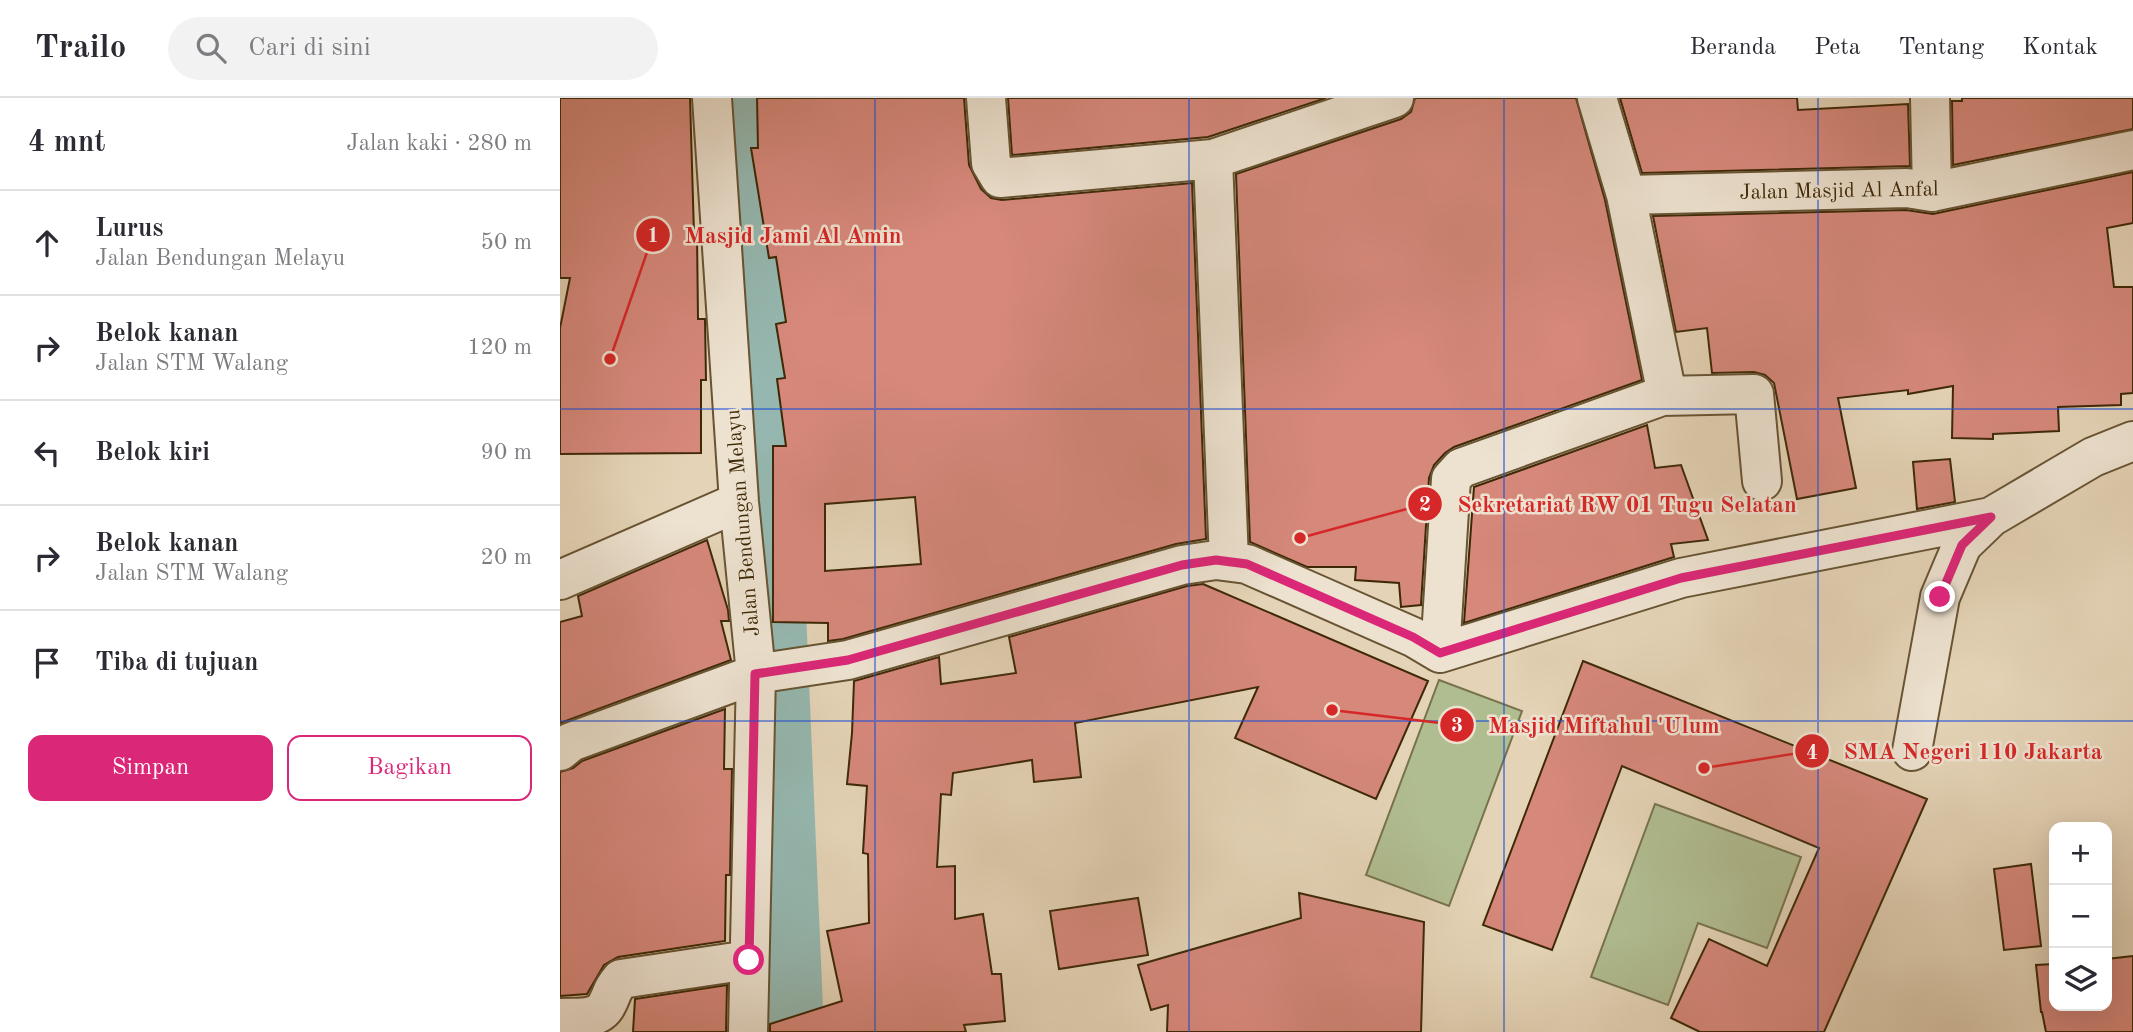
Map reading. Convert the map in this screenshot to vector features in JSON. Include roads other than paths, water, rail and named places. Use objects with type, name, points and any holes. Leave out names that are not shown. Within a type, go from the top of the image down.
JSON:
[{"type":"street","name":"Jalan Bendungan Melayu","points":[[712,98],[739,502],[763,673],[748,1032]]},
{"type":"street","points":[[986,98],[991,163],[1000,178],[1213,159],[1394,98]]},
{"type":"street","points":[[1597,98],[1626,195],[1665,385],[1662,396]]},
{"type":"street","points":[[1930,98],[1932,192]]},
{"type":"street","name":"Jalan Masjid Al Anfal","points":[[1626,195],[1907,188],[1932,192],[2133,150]]},
{"type":"street","points":[[1213,159],[1228,561]]},
{"type":"street","points":[[1449,650],[1451,479],[1461,468],[1662,396],[1754,394],[1762,481]]},
{"type":"street","points":[[1912,751],[1940,597],[1962,545],[1991,517],[2093,457],[2133,441]]},
{"type":"street","points":[[560,580],[739,502]]},
{"type":"street","points":[[560,751],[571,743],[763,673],[848,660],[1182,565],[1216,560],[1247,564],[1413,637],[1449,650],[1681,578],[1991,517]]},
{"type":"street","points":[[560,1018],[593,1017],[607,1006],[610,991],[621,979],[749,960]]},
{"type":"waterway","points":[[747,98],[787,1032]]},
{"type":"place","name":"Masjid Jami Al Amin","points":[[610,359]]},
{"type":"place","name":"Sekretariat RW 01 Tugu Selatan","points":[[1300,538]]},
{"type":"place","name":"Masjid Miftahul 'Ulum","points":[[1332,710]]},
{"type":"place","name":"SMA Negeri 110 Jakarta","points":[[1704,768]]}]
